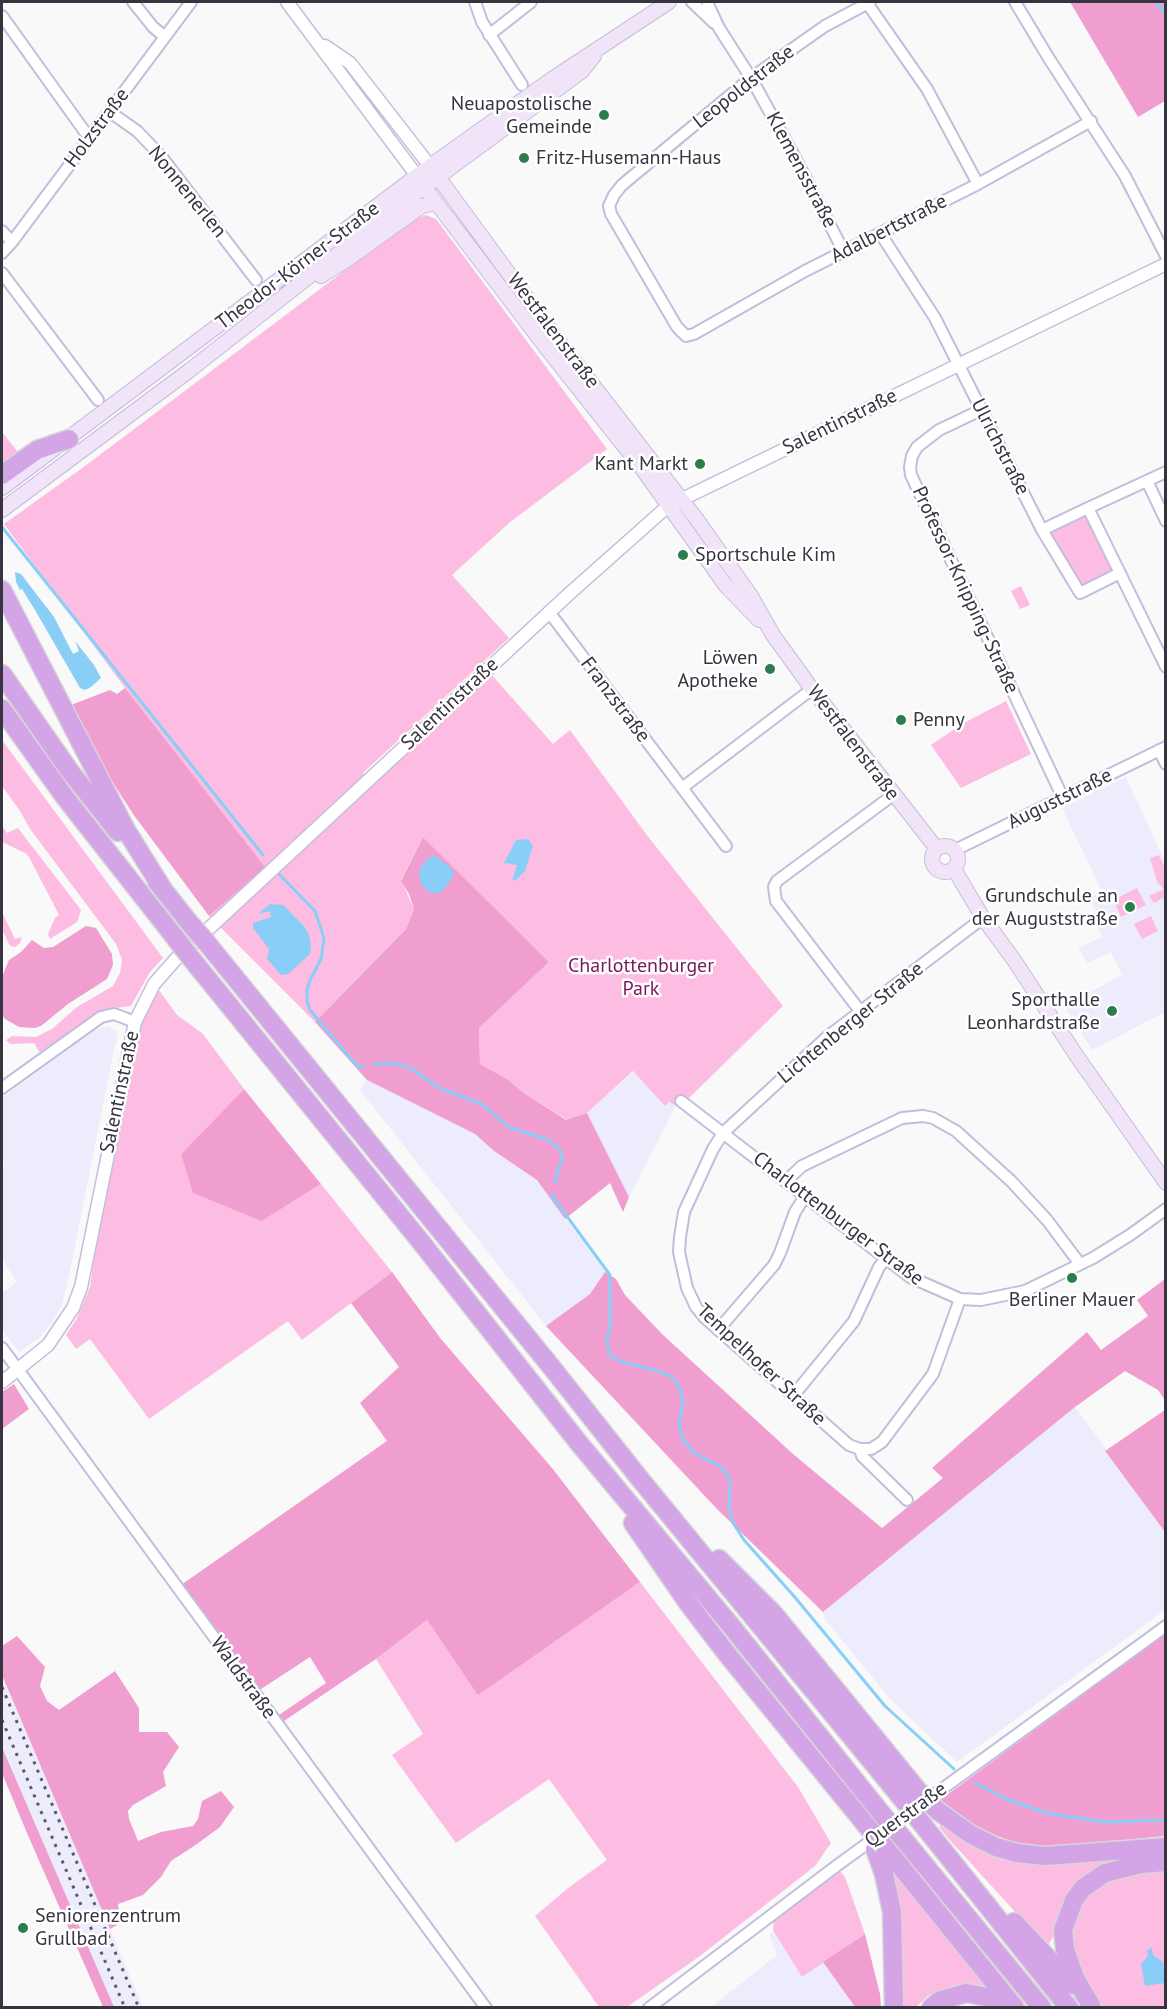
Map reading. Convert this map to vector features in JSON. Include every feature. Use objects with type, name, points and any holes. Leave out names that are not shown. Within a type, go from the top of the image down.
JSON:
[{"type":"highway","points":[[2,475],[37,450],[69,438]]},
{"type":"highway","points":[[2,590],[126,830],[164,891]]},
{"type":"highway","points":[[2,674],[69,770],[394,1176],[554,1369],[640,1479],[912,1797],[938,1811],[970,1834],[996,1847],[1017,1852],[1045,1856],[1166,1847]]},
{"type":"highway","points":[[2,709],[64,796],[190,957],[421,1242],[578,1442],[1042,2007]]},
{"type":"highway","points":[[578,1442],[688,1603],[874,1840],[1015,2007]]},
{"type":"highway","points":[[912,1797],[919,1820],[1069,2007]]},
{"type":"highway","points":[[874,1840],[892,1912],[894,2007]]},
{"type":"highway","points":[[1092,2006],[1074,1978],[1065,1949],[1063,1930],[1074,1900],[1083,1888],[1105,1873],[1141,1864],[1166,1862]]},
{"type":"highway","points":[[970,1884],[989,1896],[1092,2006]]},
{"type":"highway","points":[[931,2007],[939,2001],[966,1993],[992,1998],[1007,2007]]},
{"type":"main road","name":"Theodor-Körner-Straße","points":[[2,488],[421,181],[552,79],[669,2]]},
{"type":"main road","name":"Westfalenstraße","points":[[434,171],[548,327],[681,499],[751,596],[773,635],[812,689],[937,849],[932,856],[935,867],[946,872],[954,869]]},
{"type":"main road","name":"Theodor-Körner-Straße","points":[[2,510],[281,299],[421,181]]},
{"type":"main road","name":"Westfalenstraße","points":[[421,181],[726,586],[773,635]]},
{"type":"main road","name":"Theodor-Körner-Straße","points":[[281,299],[348,259],[422,206],[436,203]]},
{"type":"main road","points":[[937,849],[944,846],[955,850],[958,860],[954,869],[983,918],[1166,1183]]},
{"type":"street","points":[[133,2],[153,27],[165,37]]},
{"type":"street","name":"Holzstraße","points":[[2,253],[191,2]]},
{"type":"street","name":"Westfalenstraße","points":[[287,2],[421,181]]},
{"type":"street","points":[[475,2],[489,35],[522,85]]},
{"type":"street","points":[[489,35],[531,2]]},
{"type":"street","name":"Klemensstraße","points":[[692,2],[719,28]]},
{"type":"street","name":"Klemensstraße","points":[[707,2],[719,28],[751,78],[844,252]]},
{"type":"street","points":[[869,2],[927,89],[978,184]]},
{"type":"street","name":"Leopoldstraße","points":[[686,336],[677,327],[610,214],[609,206],[614,195],[622,185],[751,78],[825,26],[869,2]]},
{"type":"street","points":[[1015,2],[1047,57],[1125,176],[1166,256]]},
{"type":"street","points":[[2,16],[85,132],[91,137]]},
{"type":"street","name":"Westfalenstraße","points":[[317,41],[350,63],[434,171]]},
{"type":"street","name":"Nonnenerlen","points":[[110,112],[136,131],[161,156],[256,280]]},
{"type":"street","name":"Adalbertstraße","points":[[686,336],[694,334],[844,252],[978,184],[1091,121]]},
{"type":"street","points":[[2,231],[12,242]]},
{"type":"street","name":"Ulrichstraße","points":[[880,233],[935,318],[1042,530],[1080,593],[1120,573]]},
{"type":"street","name":"Salentinstraße","points":[[2,1382],[48,1344],[62,1327],[73,1308],[81,1287],[135,1022],[154,984],[175,960],[549,612],[668,506],[1166,264]]},
{"type":"street","points":[[2,273],[98,400]]},
{"type":"street","name":"Professor-Knipping-Straße","points":[[981,410],[939,430],[917,447],[912,456],[911,475],[1063,798]]},
{"type":"street","points":[[1042,530],[1166,472]]},
{"type":"street","points":[[1147,481],[1166,521]]},
{"type":"street","points":[[1088,508],[1166,667]]},
{"type":"street","name":"Franzstraße","points":[[549,612],[726,846]]},
{"type":"street","points":[[682,788],[812,689]]},
{"type":"street","points":[[1162,748],[1166,764]]},
{"type":"street","name":"Auguststraße","points":[[955,850],[1162,748]]},
{"type":"street","points":[[860,1011],[776,901],[774,887],[777,881],[893,795]]},
{"type":"street","name":"Lichtenberger Straße","points":[[723,1133],[827,1037],[983,918]]},
{"type":"street","points":[[2,1088],[101,1017],[114,1014],[135,1022]]},
{"type":"street","name":"Charlottenburger Straße","points":[[681,1101],[910,1276],[960,1299],[981,1300],[1025,1291],[1080,1264],[1130,1235],[1166,1209]]},
{"type":"street","points":[[786,1181],[802,1166],[902,1118],[922,1116],[933,1118],[956,1131],[1011,1181],[1047,1221],[1080,1264]]},
{"type":"street","name":"Tempelhofer Straße","points":[[723,1133],[713,1149],[684,1212],[679,1252],[682,1273],[690,1297],[704,1317],[718,1330],[849,1445],[860,1449],[862,1456],[907,1500]]},
{"type":"street","points":[[718,1330],[774,1264],[795,1212],[806,1196]]},
{"type":"street","points":[[794,1396],[854,1321],[879,1267],[886,1258]]},
{"type":"street","points":[[860,1449],[871,1449],[882,1442],[933,1374],[960,1299]]},
{"type":"street","name":"Waldstraße","points":[[2,1348],[486,2007]]},
{"type":"street","name":"Querstraße","points":[[649,2007],[835,1867],[1166,1626]]},
{"type":"shaded area","points":[[1070,2],[1165,2],[1165,101],[1138,117]]},
{"type":"shaded area","points":[[125,688],[265,867],[209,916],[133,814],[101,764],[71,705],[110,690],[117,694]]},
{"type":"shaded area","name":"Grundschule an der Auguststraße","points":[[1126,777],[1165,862],[1165,1012],[1092,1050],[1064,1006],[1122,975],[1111,952],[1087,963],[1078,948],[1102,937],[1094,920],[1099,917],[1090,897],[1102,891],[1062,808]]},
{"type":"shaded area","points":[[423,837],[549,962],[479,1028],[480,1064],[507,1079],[566,1120],[587,1113],[629,1197],[623,1212],[610,1183],[565,1219],[537,1180],[494,1151],[475,1134],[367,1080],[315,1022],[406,929],[414,909],[401,881]]},
{"type":"shaded area","points":[[86,926],[96,928],[112,954],[113,965],[107,979],[68,1004],[41,1026],[19,1027],[5,1019],[2,1015],[2,977],[9,960],[21,952],[32,940],[44,948],[53,947]]},
{"type":"shaded area","points":[[108,1026],[116,1031],[118,1040],[115,1044],[62,1304],[53,1322],[39,1338],[19,1352],[2,1329],[2,1293],[17,1282],[2,1259],[4,1163],[2,1159],[2,1098],[94,1030]]},
{"type":"shaded area","points":[[634,1071],[665,1106],[668,1102],[676,1106],[629,1197],[587,1113]]},
{"type":"shaded area","points":[[367,1080],[475,1134],[494,1151],[537,1180],[605,1272],[590,1294],[546,1326],[360,1090]]},
{"type":"shaded area","points":[[244,1089],[321,1184],[262,1221],[193,1193],[181,1154]]},
{"type":"shaded area","points":[[392,1272],[441,1339],[552,1468],[640,1582],[478,1695],[427,1620],[376,1659],[281,1723],[276,1717],[326,1683],[310,1657],[258,1691],[181,1585],[387,1441],[360,1403],[399,1367],[351,1303]]},
{"type":"shaded area","points":[[605,1272],[616,1279],[625,1295],[662,1334],[793,1454],[882,1528],[943,1478],[932,1468],[1087,1332],[1101,1350],[1148,1316],[1137,1300],[1165,1279],[1165,1400],[1158,1390],[1125,1371],[1075,1407],[823,1612],[716,1508],[546,1326],[590,1294]]},
{"type":"shaded area","points":[[14,1384],[29,1409],[2,1429],[2,1392]]},
{"type":"shaded area","points":[[1075,1407],[1107,1450],[1105,1452],[1165,1532],[1165,1610],[957,1762],[890,1699],[825,1619],[823,1612]]},
{"type":"shaded area","points":[[1165,1410],[1165,1532],[1105,1451]]},
{"type":"shaded area","points":[[1165,1634],[1165,1836],[1055,1847],[1016,1843],[974,1827],[940,1800]]},
{"type":"shaded area","points":[[17,1636],[45,1667],[40,1686],[47,1701],[59,1710],[115,1671],[139,1708],[139,1732],[167,1732],[179,1747],[163,1772],[166,1786],[133,1805],[128,1811],[138,1841],[161,1832],[193,1826],[198,1819],[202,1801],[221,1791],[234,1807],[220,1827],[171,1861],[161,1877],[143,1895],[118,1904],[120,1916],[117,1925],[110,1929],[2,1675],[2,1646]]},
{"type":"shaded area","points":[[2,1675],[143,2007],[114,2007],[2,1747]]},
{"type":"shaded area","points":[[2,1747],[114,2007],[103,2007],[27,1833],[2,1773]]},
{"type":"shaded area","points":[[775,1931],[802,1977],[823,1962],[855,2007],[710,2008],[777,1955],[769,1935]]},
{"type":"shaded area","points":[[865,1934],[880,1994],[881,2007],[855,2007],[823,1962]]},
{"type":"green space","name":"Charlottenburger Park","points":[[426,215],[436,219],[607,449],[509,523],[452,575],[509,638],[363,773],[372,783],[490,673],[553,744],[570,730],[646,834],[783,1006],[690,1097],[676,1106],[669,1102],[665,1106],[633,1071],[587,1113],[567,1120],[524,1093],[507,1079],[480,1064],[479,1028],[549,962],[423,837],[401,880],[414,909],[406,929],[315,1022],[209,916],[264,866],[125,688],[4,524],[85,466],[364,256],[414,220]]},
{"type":"green space","points":[[2,432],[18,452],[2,464]]},
{"type":"green space","points":[[1082,516],[1088,518],[1112,569],[1111,572],[1080,586],[1049,533]]},
{"type":"green space","points":[[1021,586],[1030,605],[1020,609],[1011,591]]},
{"type":"green space","points":[[1006,701],[1031,754],[961,788],[931,745],[962,724]]},
{"type":"green space","points":[[2,740],[163,958],[150,972],[131,1006],[108,1009],[99,1013],[42,1054],[34,1043],[10,1044],[6,1040],[12,1036],[36,1037],[52,1029],[77,1007],[113,986],[120,973],[122,960],[116,944],[30,829],[2,786]]},
{"type":"green space","points":[[2,826],[7,833],[18,828],[81,910],[77,922],[50,939],[48,934],[55,918],[59,915],[29,857],[2,842]]},
{"type":"green space","points":[[1159,855],[1165,868],[1165,897],[1154,903],[1149,896],[1164,889],[1157,882],[1150,858]]},
{"type":"green space","points":[[1137,888],[1146,905],[1121,917],[1113,900]]},
{"type":"green space","points":[[2,912],[15,939],[22,937],[20,943],[15,947],[10,946],[2,929]]},
{"type":"green space","points":[[1151,916],[1158,931],[1142,939],[1134,924]]},
{"type":"green space","points":[[158,989],[177,1015],[203,1034],[244,1089],[181,1154],[262,1221],[321,1184],[392,1272],[302,1340],[288,1321],[149,1419],[90,1339],[76,1349],[66,1335],[77,1318],[90,1287],[96,1242],[141,1020]]},
{"type":"green space","points":[[640,1582],[798,1787],[831,1843],[815,1866],[700,1956],[627,2007],[599,2007],[535,1916],[568,1888],[607,1860],[549,1779],[456,1843],[392,1755],[423,1734],[376,1659],[427,1620],[478,1694]]},
{"type":"green space","points":[[942,1824],[984,1849],[1157,1855],[1116,1863],[1059,1927],[1047,1947],[947,1837],[939,1827]]},
{"type":"green space","points":[[1165,1866],[1165,2007],[1102,2007],[1089,1991],[1069,1942],[1079,1902],[1106,1878]]},
{"type":"green space","points":[[839,1870],[845,1877],[865,1934],[802,1977],[773,1930],[774,1918]]},
{"type":"green space","points":[[893,1870],[989,1987],[969,1983],[952,1986],[929,1995],[916,2007],[900,2007]]},
{"type":"water","points":[[15,572],[21,574],[54,617],[73,654],[79,651],[75,641],[94,665],[101,678],[91,687],[85,690],[80,688],[35,610],[22,589],[20,590]]},
{"type":"water","points":[[528,839],[533,846],[525,871],[512,881],[517,865],[504,863],[516,840]]},
{"type":"water","points":[[435,856],[451,868],[454,874],[440,893],[431,893],[420,881],[419,870],[428,858]]},
{"type":"water","points":[[270,904],[283,905],[304,926],[309,935],[310,954],[288,974],[281,975],[267,959],[269,949],[253,928],[253,923],[271,917],[270,911],[258,914]]},
{"type":"water","points":[[1152,1948],[1153,1955],[1163,1962],[1165,1983],[1145,1986],[1141,1964],[1148,1956],[1147,1950]]},
{"type":"waterway","points":[[1156,2],[1166,15]]},
{"type":"waterway","points":[[2,527],[263,855]]},
{"type":"waterway","points":[[278,873],[315,911],[324,938],[321,959],[307,990],[310,1010],[358,1067],[364,1066]]},
{"type":"waterway","points":[[373,1064],[391,1063],[409,1067],[441,1089],[482,1104],[508,1127],[546,1139],[554,1144],[560,1150],[562,1157],[555,1182]]},
{"type":"waterway","points":[[553,1194],[552,1196],[610,1275],[610,1326],[607,1339],[609,1355],[622,1362],[661,1372],[670,1376],[678,1384],[683,1401],[679,1424],[683,1440],[694,1453],[720,1466],[728,1475],[730,1481],[729,1508],[733,1523],[744,1540],[885,1706],[954,1769]]},
{"type":"waterway","points":[[975,1783],[1004,1798],[1046,1813],[1104,1822],[1166,1820]]},
{"type":"railway","points":[[2,1687],[139,2008]]},
{"type":"railway","points":[[2,1720],[125,2008]]},
{"type":"place","name":"Neuapostolische Gemeinde","points":[[604,115]]},
{"type":"place","name":"Fritz-Husemann-Haus","points":[[524,158]]},
{"type":"place","name":"Kant Markt","points":[[700,464]]},
{"type":"place","name":"Sportschule Kim","points":[[683,555]]},
{"type":"place","name":"Löwen Apotheke","points":[[770,669]]},
{"type":"place","name":"Penny","points":[[901,720]]},
{"type":"place","name":"Grundschule an der Auguststraße","points":[[1130,907]]},
{"type":"place","name":"Sporthalle Leonhardstraße","points":[[1112,1011]]},
{"type":"place","name":"Berliner Mauer","points":[[1072,1278]]},
{"type":"place","name":"Seniorenzentrum Grullbad","points":[[23,1928]]}]
